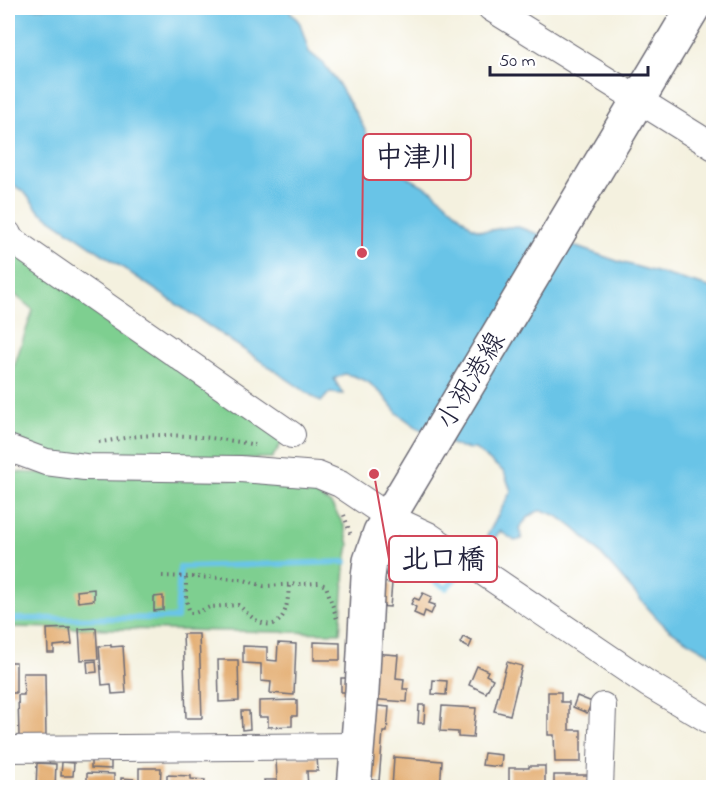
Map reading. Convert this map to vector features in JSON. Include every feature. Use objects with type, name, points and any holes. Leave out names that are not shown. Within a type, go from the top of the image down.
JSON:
[{"type":"main road","name":"小祝港線","points":[[354,788],[368,577],[375,547],[392,511],[693,8]]},
{"type":"street","points":[[491,8],[635,106],[714,147]]},
{"type":"street","points":[[8,238],[292,435]]},
{"type":"street","points":[[8,448],[46,462],[85,467],[240,469],[318,475],[392,511],[648,684],[714,723]]},
{"type":"street","points":[[600,788],[603,706]]},
{"type":"street","points":[[8,749],[357,746]]},
{"type":"path","points":[[162,576],[244,580],[264,586],[319,583],[326,586],[338,622],[344,624]]},
{"type":"path","points":[[185,578],[186,599],[190,613],[195,614],[210,608],[238,605],[253,619],[264,624],[274,624],[283,617],[288,604],[289,585]]},
{"type":"green space","points":[[10,250],[287,435],[272,458],[179,460],[78,457],[45,452],[8,434],[8,384],[33,310],[8,289],[8,253]]},
{"type":"green space","points":[[8,472],[296,481],[331,504],[344,525],[349,545],[340,633],[8,627]]},
{"type":"water","points":[[8,8],[287,8],[300,23],[309,52],[324,64],[338,83],[362,124],[379,161],[433,191],[472,227],[483,231],[518,227],[620,262],[713,288],[713,656],[663,624],[590,543],[558,517],[544,511],[533,514],[519,528],[522,539],[515,541],[500,531],[493,540],[487,536],[511,491],[504,472],[475,449],[461,448],[418,428],[397,413],[383,395],[368,382],[354,376],[344,374],[334,379],[343,394],[329,393],[321,402],[39,211],[25,193],[8,181]]},
{"type":"building","points":[[380,582],[392,583],[390,607],[378,606]]},
{"type":"building","points":[[94,589],[94,600],[78,602],[77,591]]},
{"type":"building","points":[[423,593],[432,597],[429,603],[435,605],[431,614],[425,611],[423,617],[414,613],[416,607],[411,604],[414,598],[419,600]]},
{"type":"building","points":[[163,596],[163,610],[154,611],[154,597]]},
{"type":"building","points":[[70,628],[72,644],[54,646],[54,653],[48,653],[47,629]]},
{"type":"building","points":[[96,628],[98,659],[81,660],[79,629]]},
{"type":"building","points":[[183,634],[199,634],[202,718],[186,718]]},
{"type":"building","points":[[463,637],[472,641],[469,648],[460,643]]},
{"type":"building","points":[[314,642],[340,643],[340,660],[314,660]]},
{"type":"building","points":[[278,643],[296,644],[294,695],[270,693],[271,682],[261,681],[261,664],[243,663],[243,646],[267,647],[267,660],[277,661]]},
{"type":"building","points":[[111,645],[111,647],[123,646],[126,693],[112,694],[111,684],[102,685],[99,646]]},
{"type":"building","points":[[372,653],[398,655],[396,678],[404,679],[403,689],[408,689],[407,702],[368,699]]},
{"type":"building","points":[[218,660],[238,660],[239,701],[219,702]]},
{"type":"building","points":[[96,661],[97,672],[88,673],[87,662]]},
{"type":"building","points":[[8,662],[16,662],[16,693],[8,693]]},
{"type":"building","points":[[507,662],[522,666],[510,715],[494,711]]},
{"type":"building","points":[[477,666],[488,671],[486,675],[493,679],[486,693],[469,685]]},
{"type":"building","points":[[23,673],[45,673],[46,737],[19,737],[18,695],[24,695]]},
{"type":"building","points":[[341,678],[346,678],[346,692],[341,692]]},
{"type":"building","points":[[433,680],[447,681],[446,695],[432,694]]},
{"type":"building","points":[[548,692],[561,692],[561,702],[569,702],[569,730],[581,730],[581,762],[555,762],[554,735],[548,735]]},
{"type":"building","points":[[577,696],[592,702],[587,713],[573,707]]},
{"type":"building","points":[[297,700],[297,716],[292,716],[292,726],[268,727],[268,717],[259,717],[259,701]]},
{"type":"building","points":[[367,705],[389,707],[387,732],[383,732],[379,781],[362,779]]},
{"type":"building","points":[[419,705],[425,705],[424,723],[418,723]]},
{"type":"building","points":[[442,706],[476,708],[473,738],[458,737],[458,732],[440,731]]},
{"type":"building","points":[[241,711],[249,711],[250,729],[242,730]]},
{"type":"building","points":[[484,753],[502,755],[501,767],[482,765]]},
{"type":"building","points":[[317,757],[318,771],[307,771],[308,788],[265,788],[264,780],[277,780],[276,759]]},
{"type":"building","points":[[394,757],[442,761],[440,788],[392,788]]},
{"type":"building","points":[[91,759],[111,760],[111,769],[91,768]]},
{"type":"building","points":[[62,762],[74,763],[73,776],[61,776]]},
{"type":"building","points":[[37,763],[56,764],[55,788],[36,788]]},
{"type":"building","points":[[529,766],[545,766],[545,788],[509,788],[509,768],[529,768]]},
{"type":"building","points":[[139,768],[161,768],[160,788],[139,788]]},
{"type":"building","points":[[87,773],[114,774],[114,788],[87,788]]},
{"type":"building","points":[[167,775],[191,776],[191,779],[205,780],[204,788],[167,788]]},
{"type":"building","points":[[554,775],[588,775],[588,788],[554,788]]},
{"type":"building","points":[[121,778],[134,779],[134,788],[121,788]]},
{"type":"building","points":[[64,782],[76,782],[76,788],[63,788]]},
{"type":"waterway","points":[[392,557],[446,588],[460,574]]},
{"type":"waterway","points":[[8,619],[177,618],[180,567],[345,562]]},
{"type":"place","name":"中津川","points":[[362,253]]},
{"type":"place","name":"北口橋","points":[[374,474]]}]
